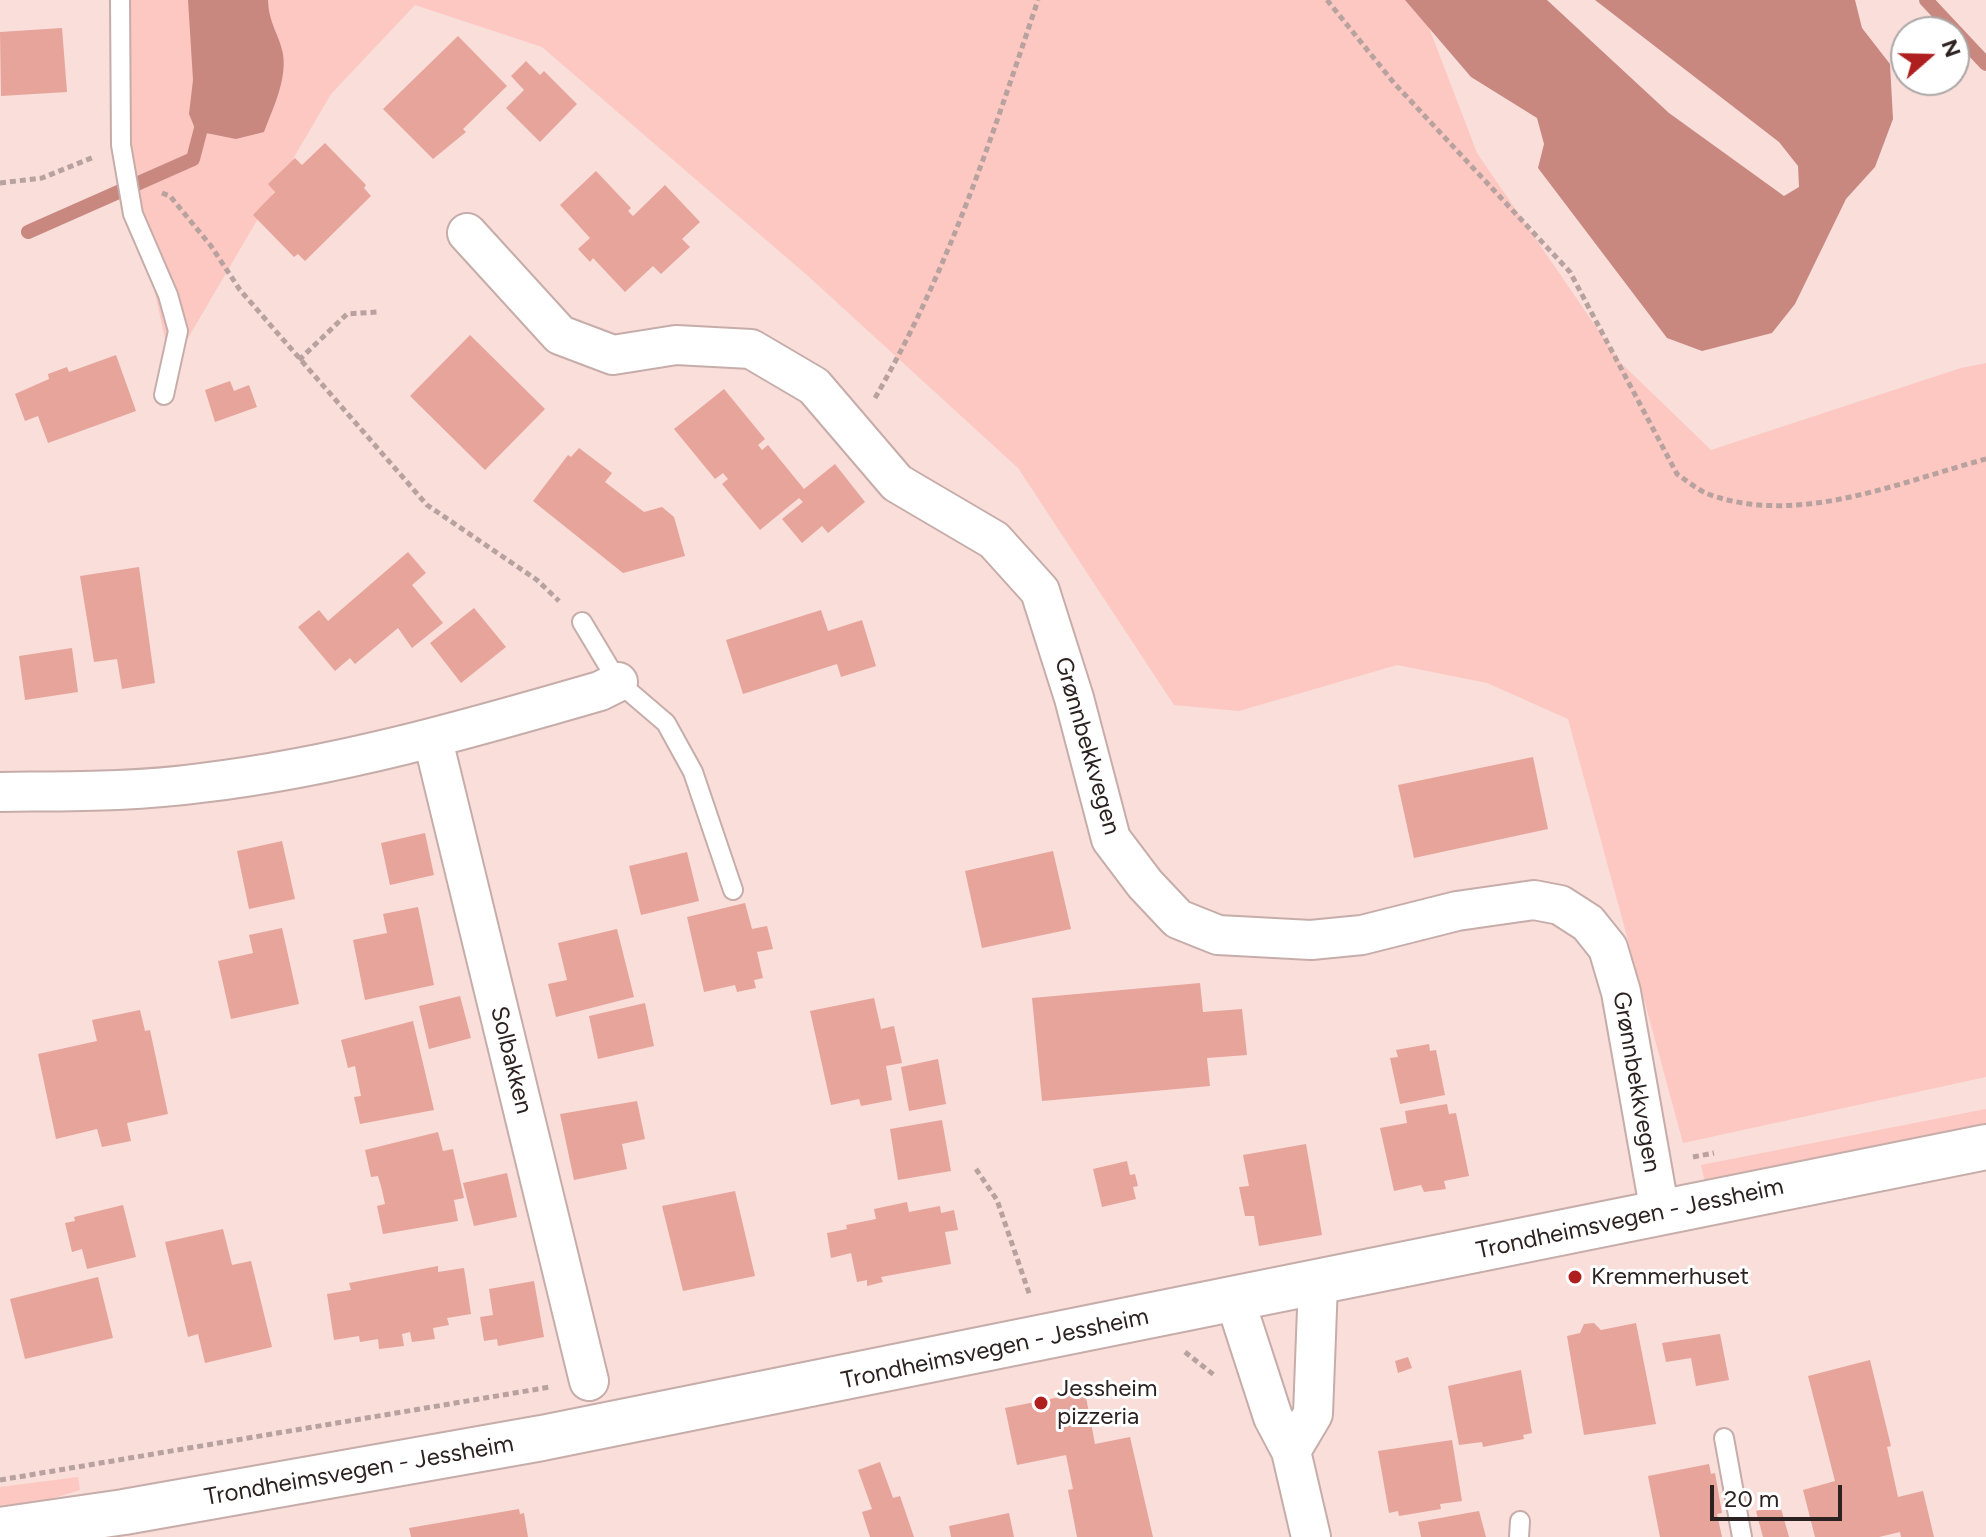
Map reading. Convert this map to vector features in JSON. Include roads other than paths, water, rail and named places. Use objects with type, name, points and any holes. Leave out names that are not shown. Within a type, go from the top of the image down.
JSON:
[{"type":"main road","name":"Trondheimsvegen - Jessheim","points":[[0,1530],[528,1441],[1986,1147]]},
{"type":"street","name":"Grønnbekkvegen","points":[[467,233],[560,335],[613,355],[676,345],[751,349],[814,386],[897,483],[994,540],[1040,591],[1074,698],[1111,839],[1145,884],[1178,919],[1218,935],[1311,940],[1362,935],[1457,911],[1534,900],[1560,905],[1588,923],[1608,948],[1621,992],[1660,1213]]},
{"type":"street","points":[[0,792],[100,791],[202,783],[433,740],[600,691],[618,682]]},
{"type":"street","name":"Solbakken","points":[[433,740],[589,1381]]},
{"type":"street","points":[[1291,1451],[1313,1414],[1318,1283]]},
{"type":"street","points":[[1235,1300],[1273,1417],[1291,1451],[1311,1537]]},
{"type":"lane","points":[[120,0],[121,145],[127,181],[133,214],[168,295],[178,331],[164,395]]},
{"type":"lane","points":[[582,622],[618,682],[666,723],[693,772],[733,890]]},
{"type":"lane","points":[[1724,1438],[1742,1537]]},
{"type":"waterway","points":[[1926,0],[1986,64]]},
{"type":"waterway","points":[[28,232],[193,159],[205,113]]},
{"type":"place","name":"Kremmerhuset","points":[[1575,1277]]},
{"type":"place","name":"Jessheim pizzeria","points":[[1041,1403]]}]
